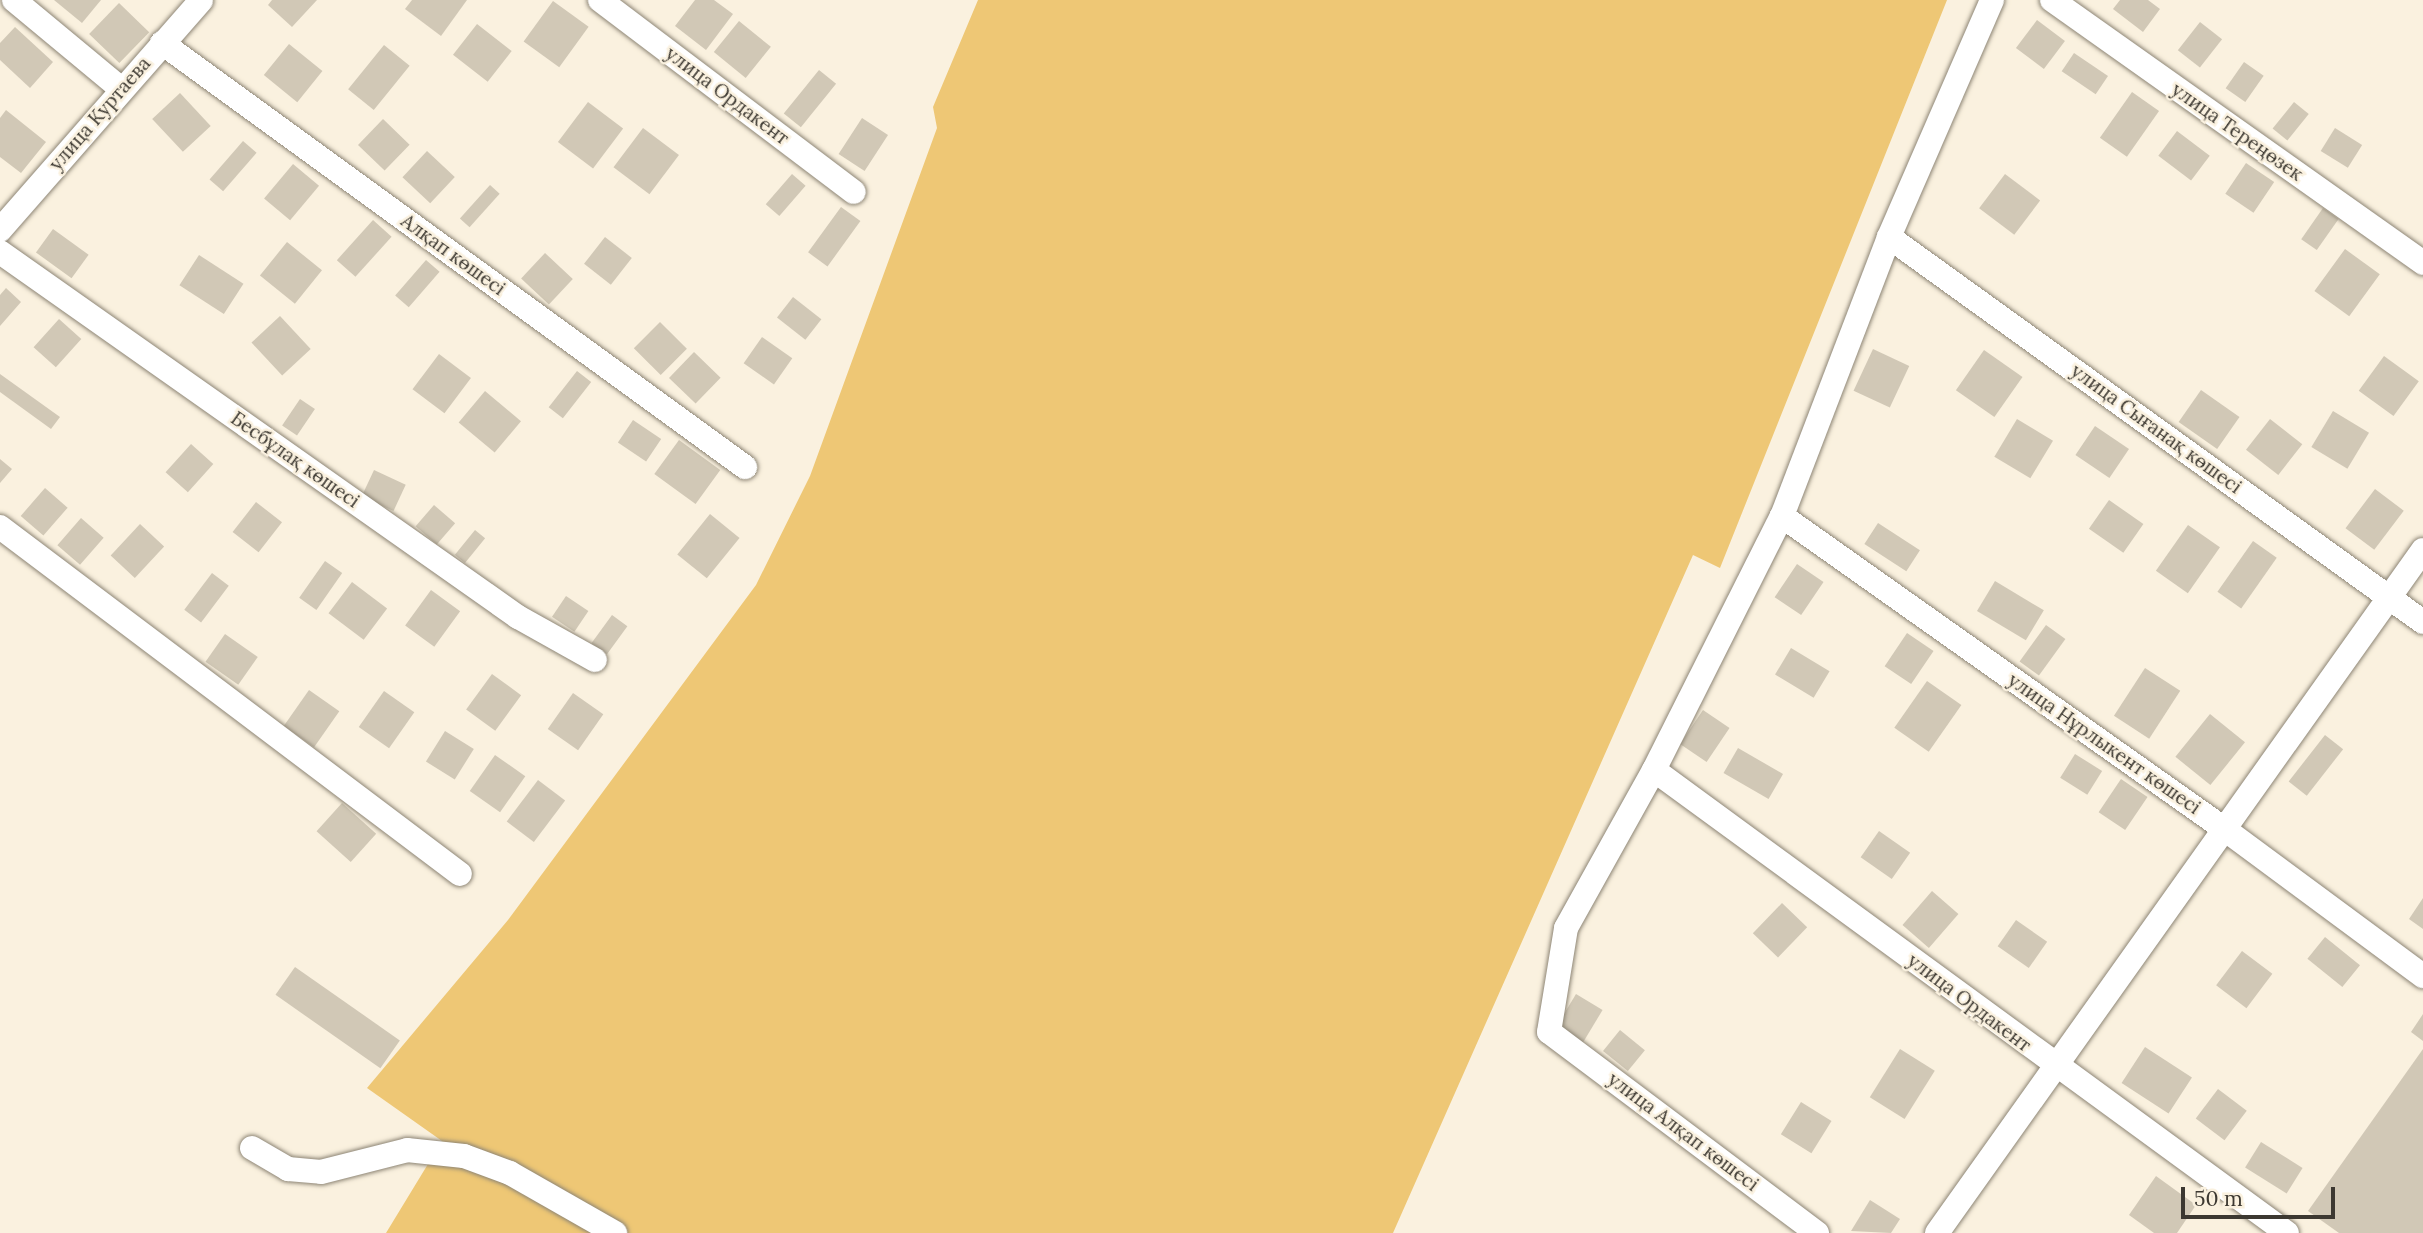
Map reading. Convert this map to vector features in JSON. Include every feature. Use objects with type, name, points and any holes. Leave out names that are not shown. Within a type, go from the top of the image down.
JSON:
[{"type":"street","points":[[14,0],[120,88]]},
{"type":"street","name":"улица Куртаева","points":[[0,230],[120,88],[201,0]]},
{"type":"street","name":"улица Ордакент","points":[[600,0],[855,192]]},
{"type":"street","points":[[1654,770],[1782,516],[1889,237],[1992,0]]},
{"type":"street","name":"улица Тереңөзек","points":[[2052,0],[2423,263]]},
{"type":"street","name":"Алқап көшесі","points":[[162,43],[745,467]]},
{"type":"street","name":"улица Сығанақ көшесі","points":[[1889,237],[2423,622]]},
{"type":"street","name":"Бесбұлақ көшесі","points":[[0,252],[518,617],[595,660]]},
{"type":"street","name":"улица Нұрлыкент көшесі","points":[[1782,516],[2224,828],[2423,976]]},
{"type":"street","points":[[0,527],[460,874]]},
{"type":"street","points":[[1937,1233],[2423,550]]},
{"type":"street","name":"улица Ордакент","points":[[1654,770],[2056,1067],[2287,1233]]},
{"type":"street","name":"улица Алқап көшесі","points":[[1654,770],[1566,928],[1549,1032],[1817,1233]]},
{"type":"street","points":[[252,1149],[288,1169],[321,1172],[407,1150],[464,1156],[510,1173],[615,1233]]},
{"type":"shaded area","points":[[978,0],[1947,0],[1720,568],[1693,555],[1393,1233],[386,1233],[442,1141],[367,1088],[508,920],[756,585],[810,476],[937,128],[933,107]]},
{"type":"building","points":[[54,0],[101,0],[82,23]]},
{"type":"building","points":[[272,0],[317,0],[292,27],[268,5]]},
{"type":"building","points":[[412,0],[467,0],[441,36],[405,9]]},
{"type":"building","points":[[695,0],[714,0],[733,14],[706,50],[675,26]]},
{"type":"building","points":[[2120,0],[2148,0],[2160,9],[2143,32],[2113,9]]},
{"type":"building","points":[[553,1],[589,27],[559,67],[524,41]]},
{"type":"building","points":[[119,3],[149,32],[119,63],[89,34]]},
{"type":"building","points":[[2037,20],[2065,41],[2044,69],[2016,48]]},
{"type":"building","points":[[739,21],[771,47],[746,78],[714,52]]},
{"type":"building","points":[[2200,22],[2222,39],[2200,68],[2178,50]]},
{"type":"building","points":[[477,24],[512,51],[488,82],[453,55]]},
{"type":"building","points":[[15,27],[53,62],[30,88],[0,60],[0,43]]},
{"type":"building","points":[[289,44],[322,71],[297,102],[264,75]]},
{"type":"building","points":[[384,45],[410,66],[374,110],[348,89]]},
{"type":"building","points":[[2074,53],[2108,76],[2096,94],[2062,71]]},
{"type":"building","points":[[2244,62],[2264,76],[2245,102],[2226,88]]},
{"type":"building","points":[[819,70],[836,84],[801,127],[784,114]]},
{"type":"building","points":[[2132,92],[2159,111],[2127,157],[2100,138]]},
{"type":"building","points":[[180,93],[211,126],[183,152],[152,119]]},
{"type":"building","points":[[588,102],[623,128],[593,168],[558,142]]},
{"type":"building","points":[[2294,102],[2309,114],[2287,140],[2273,128]]},
{"type":"building","points":[[6,110],[46,142],[21,173],[0,157],[0,118]]},
{"type":"building","points":[[862,118],[888,135],[865,171],[839,154]]},
{"type":"building","points":[[383,119],[410,145],[385,171],[358,145]]},
{"type":"building","points":[[643,128],[679,155],[649,194],[614,167]]},
{"type":"building","points":[[2335,128],[2362,145],[2348,168],[2321,151]]},
{"type":"building","points":[[2177,131],[2210,156],[2191,180],[2158,156]]},
{"type":"building","points":[[243,141],[257,153],[223,191],[210,179]]},
{"type":"building","points":[[427,151],[455,177],[430,203],[402,177]]},
{"type":"building","points":[[2246,163],[2274,182],[2253,213],[2225,194]]},
{"type":"building","points":[[293,164],[319,186],[290,220],[264,198]]},
{"type":"building","points":[[792,174],[806,186],[779,216],[766,204]]},
{"type":"building","points":[[2005,174],[2040,200],[2014,235],[1979,208]]},
{"type":"building","points":[[490,185],[500,194],[470,227],[460,218]]},
{"type":"building","points":[[841,207],[860,221],[828,266],[808,252]]},
{"type":"building","points":[[2323,208],[2339,219],[2317,250],[2301,239]]},
{"type":"building","points":[[373,220],[392,237],[355,277],[337,260]]},
{"type":"building","points":[[53,229],[89,255],[72,278],[36,252]]},
{"type":"building","points":[[605,237],[632,258],[611,285],[584,264]]},
{"type":"building","points":[[287,242],[322,270],[295,304],[260,275]]},
{"type":"building","points":[[2345,249],[2380,274],[2349,316],[2314,291]]},
{"type":"building","points":[[545,253],[573,279],[549,305],[521,279]]},
{"type":"building","points":[[199,255],[243,284],[224,314],[179,285]]},
{"type":"building","points":[[426,260],[440,272],[409,307],[395,295]]},
{"type":"building","points":[[6,288],[21,302],[0,326],[0,295]]},
{"type":"building","points":[[793,297],[821,319],[805,340],[777,317]]},
{"type":"building","points":[[280,316],[311,349],[282,376],[251,343]]},
{"type":"building","points":[[59,319],[81,339],[56,367],[34,347]]},
{"type":"building","points":[[660,322],[687,349],[661,375],[634,348]]},
{"type":"building","points":[[762,337],[792,358],[774,384],[744,363]]},
{"type":"building","points":[[1873,349],[1909,366],[1890,408],[1854,391]]},
{"type":"building","points":[[1984,350],[2023,377],[1994,417],[1956,390]]},
{"type":"building","points":[[694,352],[721,378],[696,404],[669,378]]},
{"type":"building","points":[[439,354],[471,378],[444,413],[413,389]]},
{"type":"building","points":[[2384,356],[2419,381],[2394,416],[2359,391]]},
{"type":"building","points":[[577,371],[591,382],[563,418],[549,407]]},
{"type":"building","points":[[0,374],[60,417],[51,429],[0,392]]},
{"type":"building","points":[[2201,390],[2240,417],[2217,449],[2179,422]]},
{"type":"building","points":[[485,391],[521,421],[495,453],[459,422]]},
{"type":"building","points":[[300,399],[315,409],[297,436],[282,426]]},
{"type":"building","points":[[2333,411],[2369,433],[2347,469],[2311,447]]},
{"type":"building","points":[[2017,419],[2053,441],[2030,478],[1994,457]]},
{"type":"building","points":[[2270,419],[2302,444],[2278,475],[2246,450]]},
{"type":"building","points":[[633,420],[661,439],[646,461],[618,442]]},
{"type":"building","points":[[2095,426],[2129,449],[2109,478],[2075,455]]},
{"type":"building","points":[[679,440],[720,470],[696,504],[654,474]]},
{"type":"building","points":[[191,444],[213,464],[188,492],[166,472]]},
{"type":"building","points":[[0,459],[12,469],[0,483]]},
{"type":"building","points":[[374,470],[406,485],[393,511],[362,496]]},
{"type":"building","points":[[45,488],[68,508],[43,536],[21,516]]},
{"type":"building","points":[[2375,489],[2404,511],[2374,550],[2346,528]]},
{"type":"building","points":[[2109,500],[2143,524],[2123,553],[2089,529]]},
{"type":"building","points":[[256,502],[282,522],[259,552],[233,532]]},
{"type":"building","points":[[434,505],[455,523],[437,545],[416,526]]},
{"type":"building","points":[[710,514],[740,538],[707,578],[677,554]]},
{"type":"building","points":[[81,518],[104,538],[80,565],[57,545]]},
{"type":"building","points":[[1878,523],[1920,550],[1906,571],[1864,544]]},
{"type":"building","points":[[140,524],[164,547],[135,578],[111,555]]},
{"type":"building","points":[[2188,525],[2220,547],[2188,593],[2156,571]]},
{"type":"building","points":[[475,530],[485,538],[465,563],[455,555]]},
{"type":"building","points":[[2253,541],[2277,558],[2241,608],[2217,592]]},
{"type":"building","points":[[325,561],[342,573],[316,610],[299,598]]},
{"type":"building","points":[[1797,564],[1824,582],[1801,615],[1775,597]]},
{"type":"building","points":[[212,573],[229,586],[201,622],[184,610]]},
{"type":"building","points":[[1995,581],[2044,610],[2026,640],[1977,611]]},
{"type":"building","points":[[352,582],[387,608],[364,640],[329,613]]},
{"type":"building","points":[[431,590],[460,611],[434,647],[405,626]]},
{"type":"building","points":[[566,596],[588,611],[574,632],[552,617]]},
{"type":"building","points":[[612,615],[627,626],[607,654],[591,643]]},
{"type":"building","points":[[2046,625],[2065,639],[2039,676],[2020,661]]},
{"type":"building","points":[[1907,633],[1934,651],[1911,684],[1885,666]]},
{"type":"building","points":[[225,634],[258,657],[238,685],[205,662]]},
{"type":"building","points":[[1791,648],[1830,671],[1814,698],[1775,675]]},
{"type":"building","points":[[2145,668],[2180,691],[2149,739],[2114,716]]},
{"type":"building","points":[[492,674],[521,695],[495,731],[466,710]]},
{"type":"building","points":[[1927,681],[1961,705],[1929,752],[1894,728]]},
{"type":"building","points":[[309,690],[339,711],[314,747],[284,726]]},
{"type":"building","points":[[384,691],[414,712],[389,748],[359,727]]},
{"type":"building","points":[[573,693],[603,714],[578,750],[548,729]]},
{"type":"building","points":[[1703,710],[1730,728],[1707,762],[1680,744]]},
{"type":"building","points":[[2210,714],[2245,742],[2210,785],[2175,757]]},
{"type":"building","points":[[445,731],[474,749],[455,780],[426,762]]},
{"type":"building","points":[[2325,735],[2343,749],[2307,796],[2289,781]]},
{"type":"building","points":[[1738,748],[1783,774],[1769,799],[1724,773]]},
{"type":"building","points":[[2075,754],[2102,771],[2087,795],[2060,778]]},
{"type":"building","points":[[495,755],[525,776],[500,812],[470,791]]},
{"type":"building","points":[[2121,779],[2148,797],[2125,830],[2099,812]]},
{"type":"building","points":[[538,780],[565,800],[534,842],[507,822]]},
{"type":"building","points":[[342,803],[376,834],[351,862],[317,831]]},
{"type":"building","points":[[1879,831],[1910,853],[1892,879],[1861,857]]},
{"type":"building","points":[[1932,891],[1958,914],[1929,948],[1902,925]]},
{"type":"building","points":[[2423,898],[2423,929],[2409,919]]},
{"type":"building","points":[[1782,903],[1807,927],[1778,958],[1753,933]]},
{"type":"building","points":[[2016,920],[2047,942],[2029,968],[1998,946]]},
{"type":"building","points":[[2325,937],[2360,965],[2342,987],[2307,959]]},
{"type":"building","points":[[2242,951],[2272,974],[2246,1008],[2216,985]]},
{"type":"building","points":[[295,967],[400,1040],[380,1068],[275,995]]},
{"type":"building","points":[[1576,994],[1603,1010],[1583,1043],[1556,1027]]},
{"type":"building","points":[[2423,1014],[2423,1041],[2411,1032]]},
{"type":"building","points":[[1620,1030],[1645,1050],[1628,1071],[1603,1051]]},
{"type":"building","points":[[2145,1047],[2192,1077],[2169,1114],[2122,1083]]},
{"type":"building","points":[[1900,1049],[1935,1071],[1905,1119],[1870,1097]]},
{"type":"building","points":[[2423,1049],[2423,1233],[2339,1233],[2308,1211]]},
{"type":"building","points":[[2218,1089],[2247,1111],[2224,1140],[2196,1119]]},
{"type":"building","points":[[1801,1102],[1832,1121],[1811,1153],[1781,1134]]},
{"type":"building","points":[[2261,1142],[2303,1168],[2287,1193],[2245,1167]]},
{"type":"building","points":[[2156,1176],[2196,1205],[2177,1233],[2154,1233],[2129,1215]]},
{"type":"building","points":[[1870,1200],[1900,1219],[1891,1233],[1851,1231]]}]
